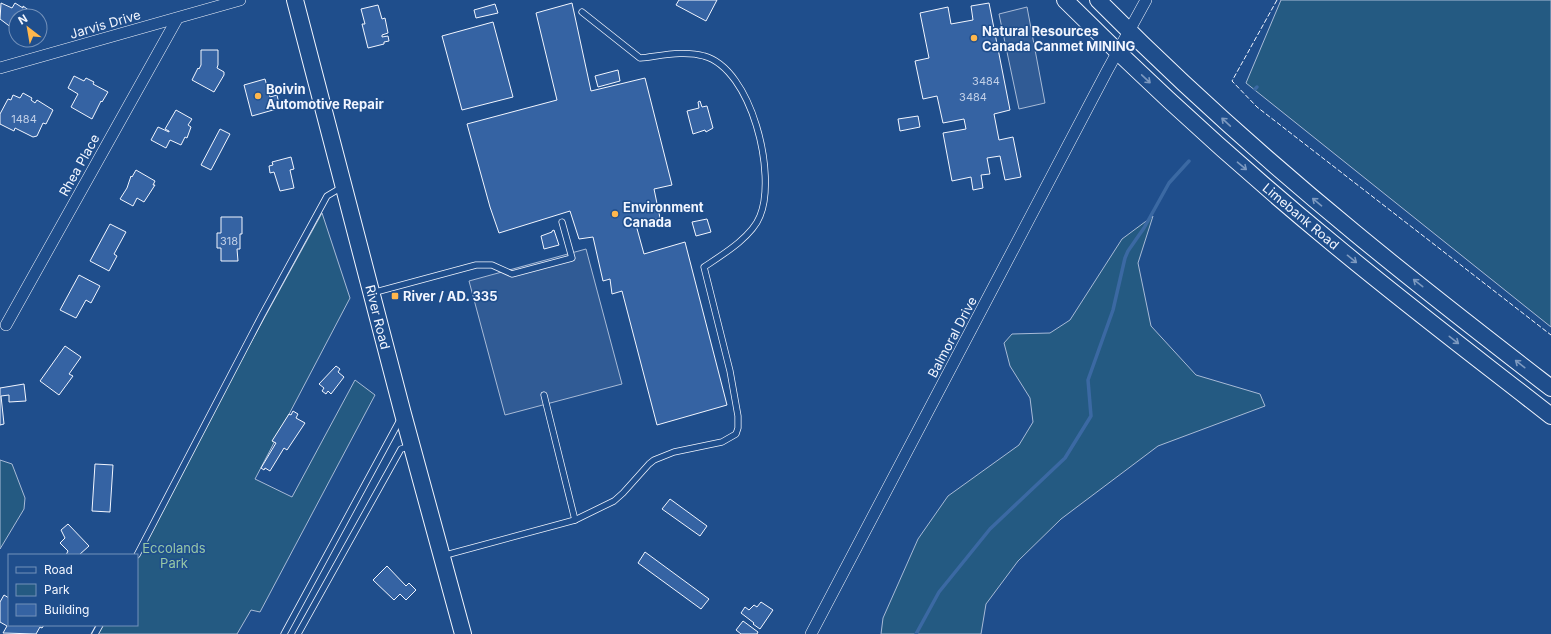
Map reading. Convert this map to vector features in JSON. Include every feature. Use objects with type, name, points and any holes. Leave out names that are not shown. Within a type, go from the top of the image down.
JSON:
[{"type":"main road","name":"River Road","points":[[295,0],[403,414],[463,634]]},
{"type":"main road","name":"Limebank Road","points":[[1065,0],[1117,52],[1231,157],[1331,242],[1421,315],[1551,416]]},
{"type":"main road","name":"Limebank Road","points":[[1098,0],[1128,31],[1232,128],[1317,202],[1551,388]]},
{"type":"street","name":"Jarvis Drive","points":[[0,68],[240,0]]},
{"type":"street","name":"Balmoral Drive","points":[[812,634],[1128,31],[1146,0]]},
{"type":"street","name":"Rhea Place","points":[[6,326],[177,19]]},
{"type":"lane","points":[[442,556],[575,520],[614,501],[654,460],[674,452],[722,442],[736,434],[738,428],[738,416],[730,371],[704,267],[727,251],[752,229],[760,217],[765,197],[766,174],[762,148],[751,112],[742,91],[734,78],[728,71],[712,60],[703,56],[687,54],[640,58],[582,12]]},
{"type":"lane","points":[[137,554],[262,315],[328,196],[344,186]]},
{"type":"lane","points":[[372,293],[476,265],[492,265],[512,274],[572,258],[562,222]]},
{"type":"lane","points":[[544,395],[575,520]]},
{"type":"lane","points":[[284,634],[403,414]]},
{"type":"lane","points":[[298,634],[401,449],[412,446]]},
{"type":"green space","points":[[1281,0],[1551,0],[1551,327],[1246,83]]},
{"type":"green space","name":"Eccolands Park","points":[[322,213],[350,298],[255,479],[292,497],[355,380],[375,395],[260,612],[251,610],[237,634],[91,634],[95,626],[138,626],[138,554],[135,554]]},
{"type":"green space","points":[[1153,216],[1138,263],[1151,326],[1196,375],[1260,394],[1265,406],[1158,446],[1061,519],[1018,561],[986,604],[981,634],[881,634],[883,618],[918,539],[948,496],[1019,445],[1033,422],[1030,398],[1010,366],[1004,343],[1012,334],[1050,333],[1070,320],[1122,239]]},
{"type":"green space","points":[[0,460],[12,464],[25,498],[24,509],[0,549]]},
{"type":"shaded area","points":[[1027,7],[1045,103],[1019,109],[999,14]]},
{"type":"shaded area","points":[[586,249],[622,384],[505,415],[469,281]]},
{"type":"building","points":[[679,0],[717,0],[706,21],[676,5]]},
{"type":"building","points":[[1,3],[12,8],[8,8],[8,25],[0,19]]},
{"type":"building","points":[[15,3],[23,8],[12,8]]},
{"type":"building","name":"Environment Canada","points":[[572,3],[591,91],[645,78],[672,185],[654,189],[660,218],[636,225],[644,254],[685,242],[727,405],[657,425],[622,291],[612,294],[610,279],[603,281],[593,237],[579,239],[570,211],[499,233],[490,207],[467,124],[557,100],[536,13]]},
{"type":"building","points":[[989,3],[1010,110],[994,114],[999,140],[1013,137],[1021,177],[1005,180],[1000,156],[987,158],[990,174],[981,175],[983,188],[973,190],[971,177],[952,181],[943,133],[966,129],[964,119],[943,123],[937,96],[923,99],[915,61],[929,58],[920,13],[948,7],[951,24],[973,20],[971,6]]},
{"type":"building","points":[[495,4],[498,13],[476,18],[474,10]]},
{"type":"building","points":[[378,5],[382,19],[385,18],[388,33],[382,35],[382,37],[388,36],[389,41],[384,42],[384,44],[368,48],[362,24],[365,24],[361,9]]},
{"type":"building","points":[[493,22],[513,97],[462,110],[442,36]]},
{"type":"building","points":[[201,50],[218,50],[217,68],[224,72],[224,75],[214,92],[192,80],[201,65]]},
{"type":"building","points":[[618,70],[620,81],[598,87],[595,76]]},
{"type":"building","points":[[74,76],[84,81],[86,78],[94,82],[93,84],[108,92],[102,102],[101,101],[92,119],[71,107],[78,94],[68,88]]},
{"type":"building","name":"Boivin Automotive Repair","points":[[265,79],[270,97],[277,95],[280,108],[252,116],[244,85]]},
{"type":"building","points":[[23,93],[32,98],[31,100],[35,103],[37,100],[53,110],[46,124],[43,123],[37,136],[33,137],[15,128],[14,131],[0,124],[0,114],[8,99],[11,100],[13,95],[20,98]]},
{"type":"building","points":[[700,101],[702,107],[707,106],[713,128],[706,132],[705,130],[693,134],[687,111],[699,108],[698,102]]},
{"type":"building","points":[[176,110],[192,119],[188,125],[191,127],[187,138],[185,137],[181,145],[170,140],[166,148],[151,140],[158,127],[169,132],[165,129]]},
{"type":"building","points":[[918,116],[920,127],[900,131],[898,119]]},
{"type":"building","points":[[220,129],[230,134],[211,170],[201,165]]},
{"type":"building","points":[[291,157],[294,169],[290,170],[294,188],[280,191],[274,172],[270,173],[269,166],[273,165],[272,162]]},
{"type":"building","points":[[136,170],[155,181],[153,185],[155,185],[144,202],[137,198],[133,206],[120,199],[127,188],[131,176],[132,177]]},
{"type":"building","points":[[221,217],[242,217],[240,249],[237,249],[238,261],[221,261],[221,248],[217,248],[217,233],[221,233]]},
{"type":"building","points":[[707,219],[711,232],[696,236],[692,222]]},
{"type":"building","points":[[110,224],[126,232],[114,254],[117,256],[109,271],[90,261]]},
{"type":"building","points":[[554,230],[559,245],[544,249],[541,236]]},
{"type":"building","points":[[79,275],[100,286],[91,303],[86,300],[76,318],[60,310]]},
{"type":"building","points":[[65,346],[81,357],[69,374],[73,376],[59,395],[40,381]]},
{"type":"building","points":[[336,366],[340,369],[338,372],[344,377],[331,394],[328,391],[326,394],[322,391],[324,388],[319,384]]},
{"type":"building","points":[[24,384],[26,401],[9,402],[9,395],[1,396],[4,424],[0,425],[0,388]]},
{"type":"building","points":[[293,411],[298,414],[296,418],[305,423],[287,450],[284,448],[270,471],[265,468],[264,470],[261,468],[276,443],[272,441],[289,414],[291,415]]},
{"type":"building","points":[[95,464],[113,465],[110,512],[92,511]]},
{"type":"building","points":[[670,499],[707,526],[700,536],[662,509]]},
{"type":"building","points":[[68,524],[89,546],[80,554],[66,554],[68,551],[60,543],[65,538],[61,530]]},
{"type":"building","points":[[645,552],[709,599],[701,609],[638,563]]},
{"type":"building","points":[[387,566],[406,586],[409,583],[416,590],[406,600],[400,594],[394,600],[373,580]]},
{"type":"building","points":[[4,595],[8,597],[8,626],[43,626],[42,628],[40,627],[36,634],[3,633],[7,626],[0,622],[0,602]]},
{"type":"building","points":[[761,602],[773,610],[760,629],[741,613],[745,607],[749,610],[754,605],[757,607]]},
{"type":"building","points":[[743,621],[758,632],[757,634],[741,634],[736,630]]},
{"type":"waterway","points":[[916,634],[939,592],[990,529],[1065,458],[1091,416],[1088,380],[1113,310],[1125,258],[1128,251],[1144,228],[1169,183],[1189,161]]},
{"type":"fence","points":[[1277,0],[1232,81],[1257,107],[1551,335]]},
{"type":"place","name":"Natural Resources Canada Canmet MINING","points":[[974,38]]},
{"type":"place","name":"Boivin Automotive Repair","points":[[258,96]]},
{"type":"place","name":"Environment Canada","points":[[615,214]]},
{"type":"place","name":"River / AD. 335","points":[[395,296]]}]
